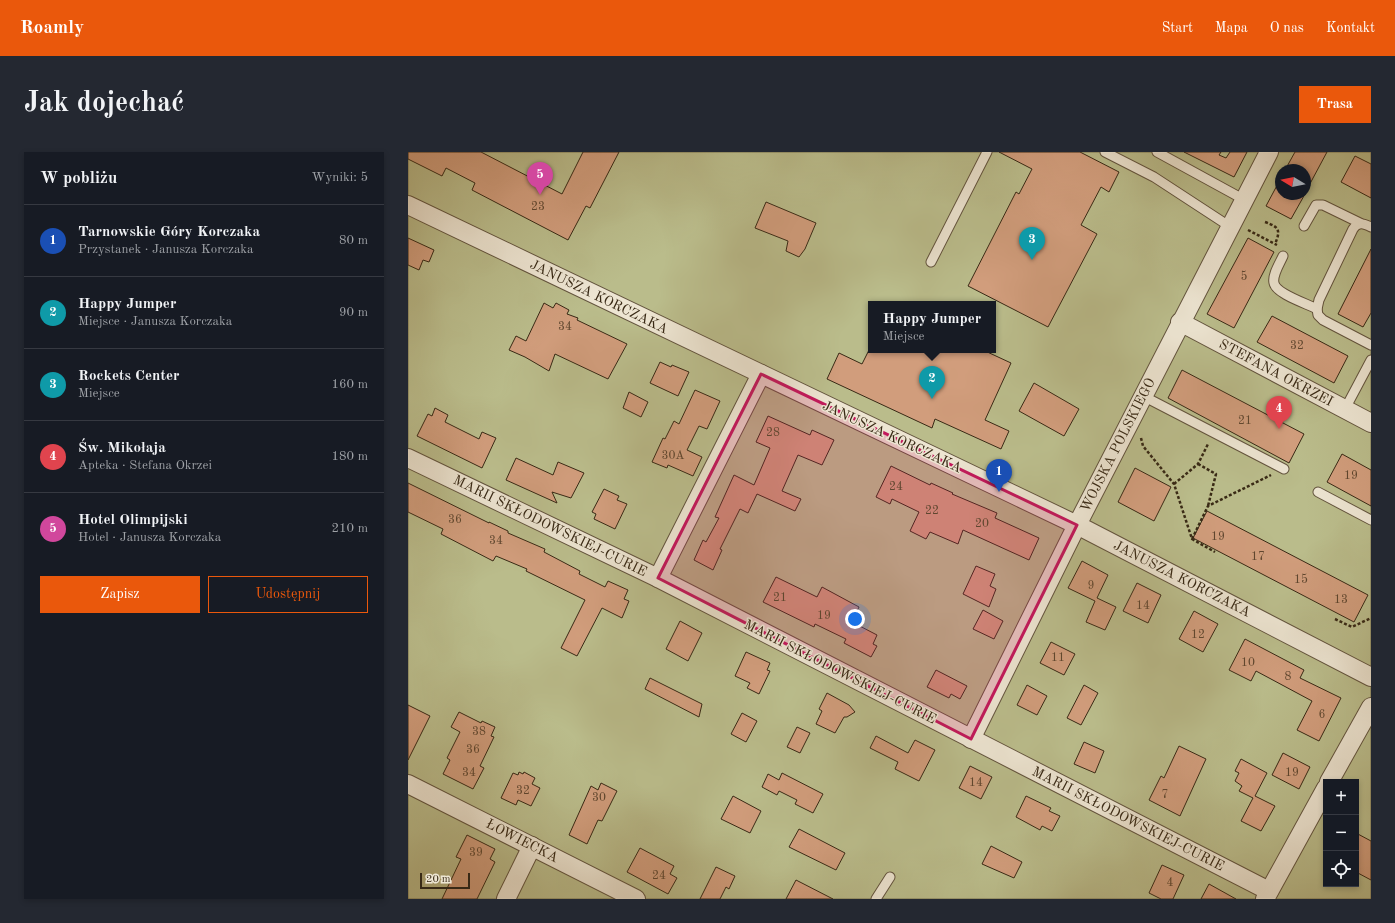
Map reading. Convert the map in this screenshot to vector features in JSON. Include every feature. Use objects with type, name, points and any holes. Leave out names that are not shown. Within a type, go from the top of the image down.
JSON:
[{"type":"street","name":"WOJSKA POLSKIEGO","points":[[971,739],[1077,525],[1268,152]]},
{"type":"street","name":"JANUSZA KORCZAKA","points":[[408,205],[1077,525],[1371,677]]},
{"type":"street","name":"STEFANA OKRZEI","points":[[1180,322],[1371,423]]},
{"type":"street","points":[[658,578],[761,374]]},
{"type":"street","name":"MARII SKŁODOWSKIEJ-CURIE","points":[[408,458],[658,578],[971,739],[1267,895]]},
{"type":"street","points":[[1331,779],[1371,707]]},
{"type":"street","name":"ŁOWIECKA","points":[[408,784],[636,899]]},
{"type":"street","points":[[1267,895],[1323,793]]},
{"type":"street","points":[[506,899],[532,846]]},
{"type":"lane","points":[[931,262],[987,152]]},
{"type":"lane","points":[[1105,152],[1154,178],[1230,226]]},
{"type":"lane","points":[[1156,152],[1243,199]]},
{"type":"lane","points":[[1304,226],[1316,205],[1323,205],[1360,223],[1371,226]]},
{"type":"lane","points":[[1360,223],[1353,229],[1323,291],[1317,308],[1318,315],[1329,324],[1371,345]]},
{"type":"lane","points":[[1283,256],[1274,277],[1276,288],[1317,308]]},
{"type":"lane","points":[[1345,409],[1371,360]]},
{"type":"lane","points":[[1143,396],[1284,469]]},
{"type":"lane","points":[[1318,492],[1371,520]]},
{"type":"lane","points":[[876,899],[890,877]]},
{"type":"path","points":[[1265,222],[1275,226],[1278,230],[1278,236],[1275,244]]},
{"type":"path","points":[[1247,230],[1279,246]]},
{"type":"path","points":[[1174,484],[1198,464],[1214,433]]},
{"type":"path","points":[[1139,434],[1143,446],[1174,484],[1192,539],[1215,552]]},
{"type":"path","points":[[1192,539],[1208,506],[1216,474],[1198,464]]},
{"type":"path","points":[[1208,506],[1284,469]]},
{"type":"path","points":[[1335,619],[1352,627],[1371,618]]},
{"type":"highlighted area","points":[[761,374],[1077,525],[971,739],[658,578]]},
{"type":"green space","points":[[408,152],[1371,152],[1371,899],[408,899]]},
{"type":"building","points":[[408,152],[481,152],[562,194],[583,152],[619,152],[590,208],[586,206],[568,240],[472,190],[475,183],[446,168],[442,176],[408,159]]},
{"type":"building","points":[[999,152],[1080,152],[1119,172],[1109,192],[1101,187],[1081,225],[1097,234],[1048,327],[968,286],[1016,192],[1019,194],[1032,169]]},
{"type":"building","points":[[1184,152],[1221,152],[1219,155],[1226,158],[1230,152],[1247,152],[1234,177]]},
{"type":"building","points":[[1295,152],[1327,152],[1311,182],[1311,164],[1288,164]]},
{"type":"building","points":[[1355,156],[1371,164],[1371,198],[1341,182]]},
{"type":"building","points":[[1275,189],[1275,200],[1302,200],[1291,219],[1266,206]]},
{"type":"building","points":[[766,202],[816,223],[805,249],[799,257],[786,251],[788,241],[755,228]]},
{"type":"building","points":[[408,238],[434,250],[429,262],[423,260],[419,270],[408,265]]},
{"type":"building","points":[[1248,238],[1274,252],[1234,328],[1207,314]]},
{"type":"building","points":[[1371,249],[1371,313],[1363,327],[1338,314]]},
{"type":"building","points":[[544,303],[553,308],[556,303],[569,310],[567,314],[578,318],[577,320],[627,344],[608,379],[555,354],[549,371],[525,357],[509,350],[516,336],[526,341]]},
{"type":"building","points":[[1272,316],[1348,356],[1334,383],[1257,342]]},
{"type":"building","points":[[868,352],[989,353],[1011,363],[985,420],[1009,431],[1001,449],[935,419],[932,428],[827,379],[839,353],[862,364]]},
{"type":"building","points":[[660,362],[689,372],[678,396],[650,383]]},
{"type":"building","points":[[1182,370],[1304,434],[1289,463],[1168,398]]},
{"type":"building","points":[[1034,383],[1079,409],[1064,436],[1019,411]]},
{"type":"building","points":[[695,390],[720,401],[707,429],[699,426],[687,450],[702,457],[693,476],[668,465],[667,468],[652,462],[663,438],[665,439],[674,421],[679,424]]},
{"type":"building","points":[[629,392],[648,402],[641,417],[623,408]]},
{"type":"building","points":[[435,408],[448,415],[445,422],[479,439],[482,432],[496,438],[482,468],[417,436],[428,414],[432,416]]},
{"type":"building","points":[[768,416],[810,435],[812,430],[834,440],[822,465],[798,455],[782,491],[801,499],[795,511],[757,494],[748,513],[740,509],[720,549],[722,550],[713,570],[694,560],[703,540],[706,542],[719,518],[715,517],[734,475],[754,485],[770,448],[756,442]]},
{"type":"building","points":[[1342,454],[1371,470],[1371,506],[1327,482]]},
{"type":"building","points":[[516,458],[553,475],[558,462],[584,473],[571,498],[552,492],[557,503],[506,480]]},
{"type":"building","points":[[891,466],[930,485],[931,483],[953,493],[952,494],[997,513],[995,518],[1039,538],[1029,560],[963,530],[958,544],[930,532],[926,539],[910,531],[919,512],[892,499],[890,504],[876,497]]},
{"type":"building","points":[[1135,468],[1171,487],[1154,521],[1118,502]]},
{"type":"building","points":[[408,483],[508,531],[508,533],[545,549],[544,552],[580,571],[579,574],[605,587],[608,581],[628,590],[624,599],[629,601],[622,618],[602,608],[577,656],[561,648],[585,600],[526,571],[527,569],[496,556],[493,561],[441,534],[443,529],[408,512]]},
{"type":"building","points":[[604,489],[619,496],[617,500],[627,504],[615,529],[594,519],[596,514],[592,512]]},
{"type":"building","points":[[1207,511],[1368,595],[1354,622],[1193,538]]},
{"type":"building","points":[[1082,561],[1108,575],[1097,598],[1116,607],[1105,630],[1086,622],[1095,601],[1068,588]]},
{"type":"building","points":[[976,566],[995,574],[990,586],[996,589],[989,607],[963,594]]},
{"type":"building","points":[[776,577],[817,597],[822,587],[859,607],[852,622],[877,635],[873,644],[877,646],[871,657],[844,643],[846,639],[815,624],[814,627],[763,602]]},
{"type":"building","points":[[1137,583],[1161,595],[1148,623],[1123,611]]},
{"type":"building","points":[[983,610],[1003,621],[994,639],[973,629]]},
{"type":"building","points":[[1194,611],[1218,624],[1203,652],[1179,639]]},
{"type":"building","points":[[680,621],[702,633],[688,661],[666,649]]},
{"type":"building","points":[[1245,639],[1304,670],[1300,678],[1341,698],[1319,741],[1297,730],[1312,701],[1256,671],[1251,681],[1229,670]]},
{"type":"building","points":[[1051,642],[1075,654],[1064,675],[1040,663]]},
{"type":"building","points":[[746,652],[770,663],[767,670],[770,671],[759,694],[747,688],[750,683],[735,676]]},
{"type":"building","points":[[936,670],[967,686],[960,699],[951,694],[949,698],[927,687]]},
{"type":"building","points":[[650,678],[702,704],[699,717],[645,689]]},
{"type":"building","points":[[1027,685],[1047,696],[1037,715],[1017,705]]},
{"type":"building","points":[[1084,685],[1098,693],[1081,725],[1067,718]]},
{"type":"building","points":[[827,693],[849,705],[855,712],[847,717],[844,717],[835,733],[816,724],[822,711],[819,709]]},
{"type":"building","points":[[408,705],[430,716],[408,760]]},
{"type":"building","points":[[459,712],[481,723],[482,721],[495,727],[491,736],[494,737],[480,766],[484,768],[473,789],[443,774],[450,760],[447,758],[460,732],[451,727]]},
{"type":"building","points":[[742,713],[757,721],[746,742],[731,734]]},
{"type":"building","points":[[797,727],[810,733],[800,753],[787,747]]},
{"type":"building","points":[[876,736],[908,753],[915,740],[935,750],[919,781],[895,769],[898,762],[870,748]]},
{"type":"building","points":[[1084,742],[1104,751],[1095,773],[1074,764]]},
{"type":"building","points":[[1179,746],[1206,759],[1180,816],[1149,800],[1161,776],[1164,778]]},
{"type":"building","points":[[1283,753],[1310,767],[1299,789],[1272,775]]},
{"type":"building","points":[[1241,759],[1267,773],[1255,796],[1275,806],[1261,831],[1241,821],[1253,798],[1239,791],[1242,786],[1235,781],[1239,773],[1235,771]]},
{"type":"building","points":[[970,766],[992,777],[981,799],[959,788]]},
{"type":"building","points":[[519,772],[523,774],[524,772],[535,778],[532,784],[540,788],[531,806],[518,800],[516,805],[501,798],[513,773],[518,775]]},
{"type":"building","points":[[782,773],[823,794],[813,813],[795,804],[797,800],[779,791],[777,795],[762,787],[768,774],[779,780]]},
{"type":"building","points":[[601,783],[617,791],[602,821],[598,820],[587,844],[569,835],[591,786],[598,790]]},
{"type":"building","points":[[733,796],[761,811],[750,833],[721,819]]},
{"type":"building","points":[[1026,796],[1051,808],[1049,811],[1060,816],[1052,831],[1042,826],[1040,830],[1016,817]]},
{"type":"building","points":[[799,829],[845,853],[836,870],[789,847]]},
{"type":"building","points":[[467,835],[495,849],[490,859],[495,862],[477,899],[442,899],[461,859],[456,857]]},
{"type":"building","points":[[1359,835],[1371,841],[1371,880],[1359,874]]},
{"type":"building","points":[[991,846],[1022,862],[1014,878],[982,864]]},
{"type":"building","points":[[640,848],[674,866],[670,874],[677,878],[668,894],[627,872]]},
{"type":"building","points":[[1162,865],[1184,875],[1173,899],[1161,899],[1149,893]]},
{"type":"building","points":[[716,867],[735,876],[729,889],[726,887],[720,899],[700,899]]},
{"type":"building","points":[[796,880],[833,899],[786,899]]},
{"type":"building","points":[[1209,884],[1236,899],[1201,899]]},
{"type":"place","name":"Hotel Olimpijski","points":[[540,195]]},
{"type":"place","name":"Rockets Center","points":[[1032,260]]},
{"type":"place","name":"Happy Jumper","points":[[932,399]]},
{"type":"place","name":"Św. Mikołaja","points":[[1279,429]]},
{"type":"place","name":"Tarnowskie Góry Korczaka","points":[[999,492]]}]
